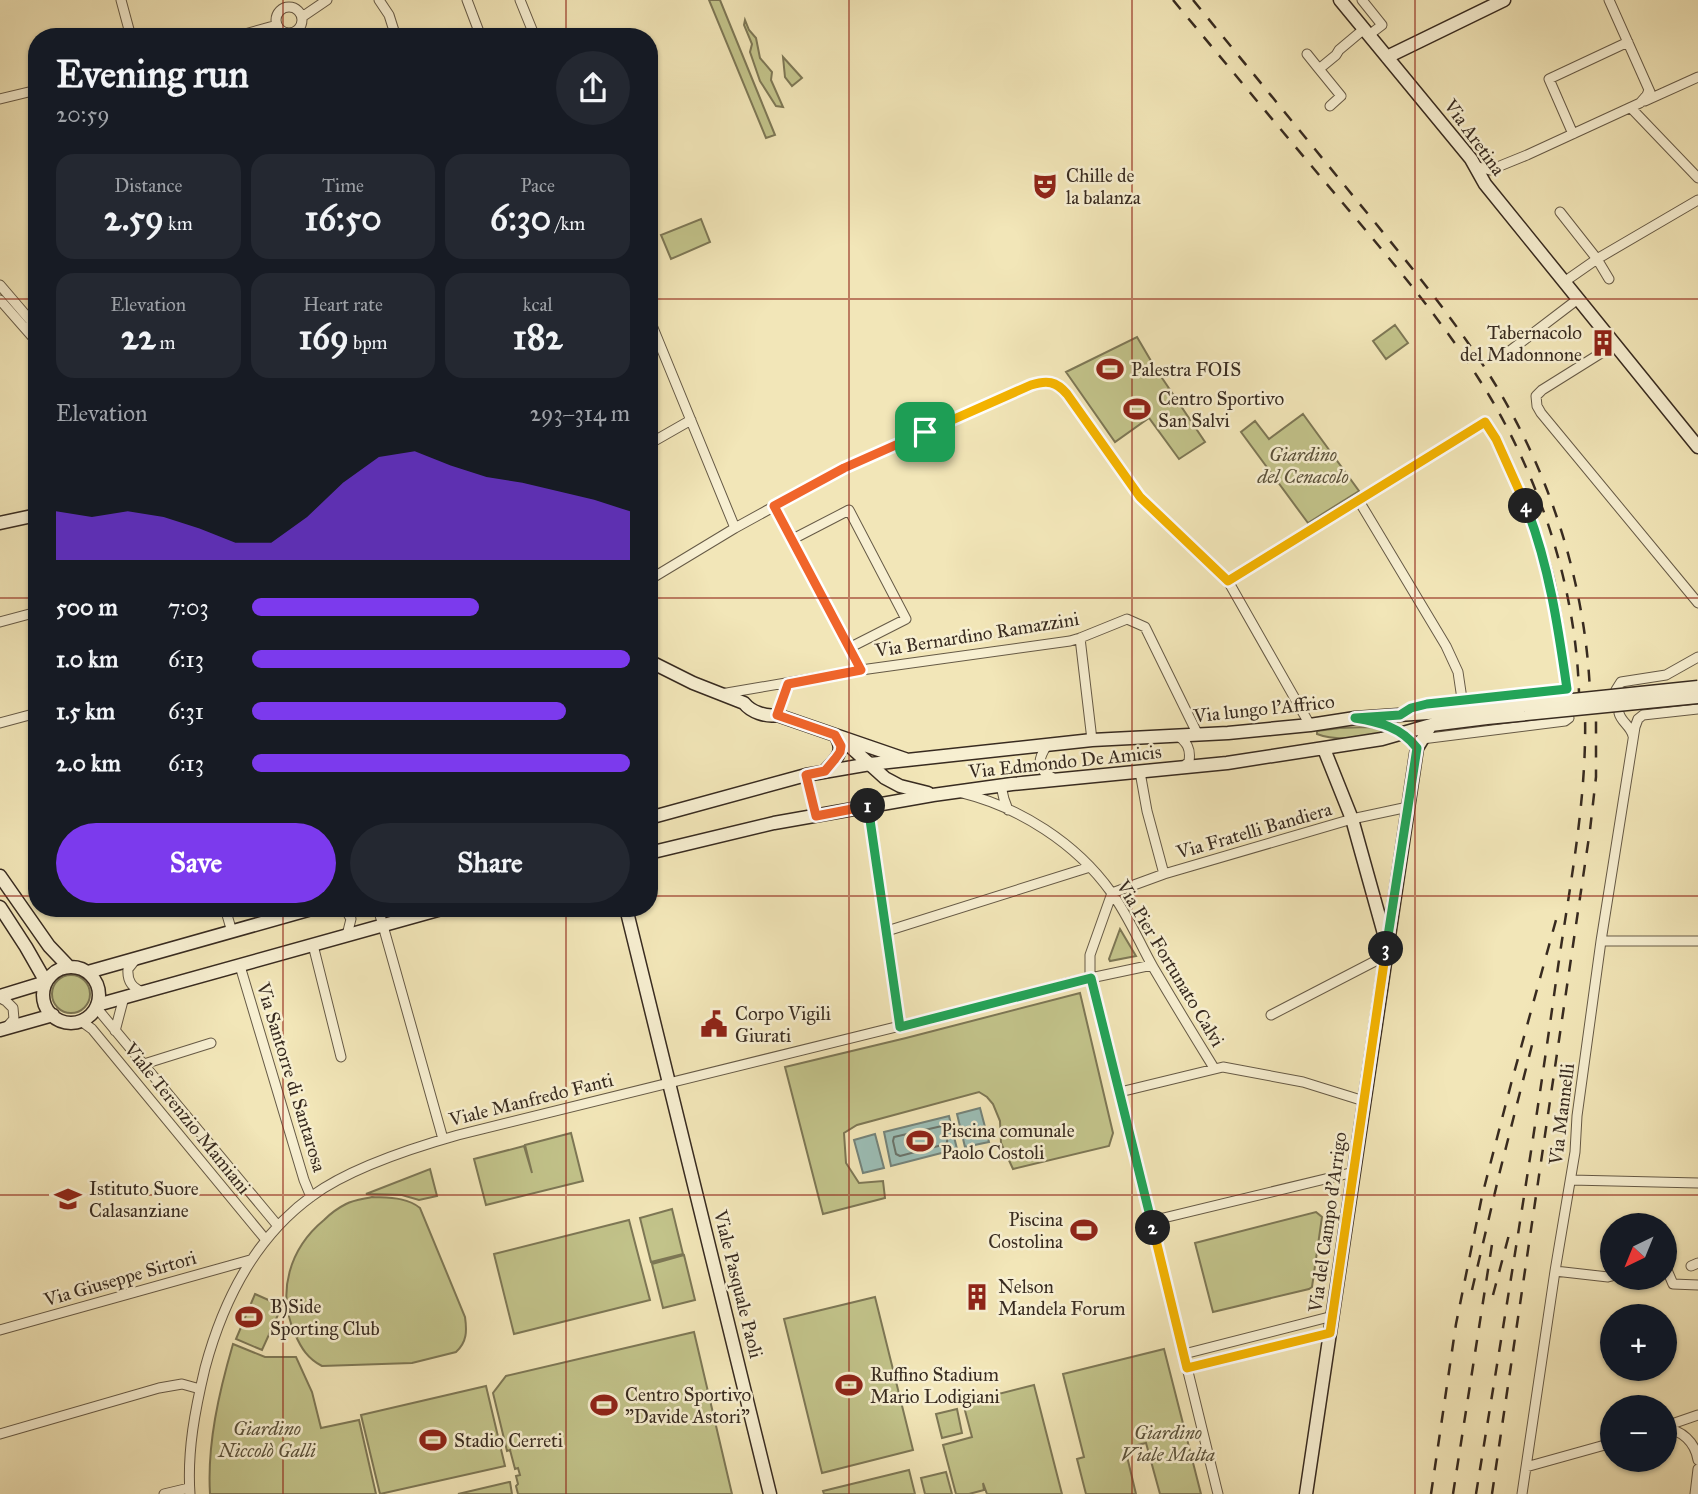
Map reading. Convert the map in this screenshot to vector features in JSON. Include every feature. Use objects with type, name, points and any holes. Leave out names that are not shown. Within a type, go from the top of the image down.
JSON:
[{"type":"street","points":[[121,0],[129,28]]},
{"type":"street","points":[[298,28],[302,17],[327,0]]},
{"type":"street","points":[[379,0],[389,15],[393,28]]},
{"type":"street","points":[[467,0],[478,28]]},
{"type":"street","points":[[520,0],[531,28]]},
{"type":"street","points":[[1320,69],[1339,50],[1382,25],[1362,0]]},
{"type":"street","points":[[1387,57],[1504,0]]},
{"type":"street","points":[[1609,0],[1651,93]]},
{"type":"street","name":"Via Aretina","points":[[1341,1],[1471,159],[1485,184],[1698,447]]},
{"type":"street","points":[[280,28],[277,24],[277,13],[284,4],[295,9],[302,17]]},
{"type":"street","points":[[264,28],[277,24]]},
{"type":"street","points":[[1573,134],[1549,79],[1628,42]]},
{"type":"street","points":[[1307,54],[1341,96],[1330,106]]},
{"type":"street","points":[[1475,166],[1490,170],[1631,108],[1651,93],[1698,77]]},
{"type":"street","points":[[0,99],[28,92]]},
{"type":"street","points":[[1640,117],[1640,105],[1651,93]]},
{"type":"street","points":[[1631,108],[1698,178]]},
{"type":"street","points":[[1564,282],[1597,259],[1698,200]]},
{"type":"street","points":[[1560,212],[1597,259],[1609,279]]},
{"type":"street","points":[[0,285],[28,318]]},
{"type":"street","points":[[1507,353],[1578,299]]},
{"type":"street","points":[[0,300],[28,331]]},
{"type":"street","points":[[1614,345],[1542,390],[1536,398],[1537,406],[1698,604]]},
{"type":"street","points":[[658,346],[735,528]]},
{"type":"street","points":[[658,575],[774,506],[869,457],[1031,385],[1047,381],[1055,383],[1067,394],[1140,497],[1231,579],[1310,725]]},
{"type":"street","points":[[658,439],[691,420]]},
{"type":"street","name":"Via lungo l'Affrico","points":[[1359,500],[1485,422],[1515,479],[1539,542],[1550,582],[1567,691],[1418,705],[1400,715]]},
{"type":"street","points":[[1231,579],[1359,500],[1446,646],[1458,672],[1462,699]]},
{"type":"street","points":[[774,506],[861,670]]},
{"type":"street","points":[[791,540],[849,510],[906,619],[849,648]]},
{"type":"street","points":[[0,523],[28,517]]},
{"type":"street","points":[[0,622],[28,614]]},
{"type":"street","name":"Via Bernardino Ramazzini","points":[[719,694],[1080,638],[1127,619],[1146,627],[1198,735]]},
{"type":"street","points":[[1080,638],[1092,740]]},
{"type":"street","points":[[1616,690],[1621,681],[1666,675],[1698,657]]},
{"type":"street","points":[[658,665],[719,694],[774,710],[777,715],[908,760]]},
{"type":"street","points":[[777,715],[788,684]]},
{"type":"street","points":[[1486,713],[1698,687]]},
{"type":"street","points":[[1486,713],[1698,696]]},
{"type":"street","points":[[1633,738],[1636,723],[1641,716],[1698,709]]},
{"type":"street","name":"Via lungo l'Affrico","points":[[658,816],[806,775],[870,764],[1092,740],[1198,735],[1310,725],[1355,718],[1486,713]]},
{"type":"street","name":"Via Edmondo De Amicis","points":[[658,851],[816,816],[933,795],[1183,768],[1382,740],[1431,725],[1486,713]]},
{"type":"street","points":[[1619,713],[1633,738]]},
{"type":"street","points":[[0,723],[28,715]]},
{"type":"street","name":"Via lungo l'Affrico","points":[[1355,718],[1381,723],[1402,733]]},
{"type":"street","points":[[1402,733],[1419,743],[1565,721],[1569,718]]},
{"type":"street","name":"Via del Campo d'Arrigo","points":[[1306,1494],[1408,807],[1419,743],[1431,725]]},
{"type":"street","points":[[835,735],[851,746],[878,773],[894,783],[933,795]]},
{"type":"street","points":[[825,771],[840,751],[835,735]]},
{"type":"street","name":"Via lungo l'Affrico","points":[[1177,735],[1190,750],[1189,761],[1183,768]]},
{"type":"street","name":"Via Mannelli","points":[[1522,1494],[1571,1180],[1601,941],[1633,738]]},
{"type":"street","points":[[1047,745],[1039,760],[1040,767],[1056,780]]},
{"type":"street","points":[[1271,1015],[1386,950],[1352,819],[1324,748]]},
{"type":"street","points":[[1140,772],[1147,811],[1164,874]]},
{"type":"street","points":[[806,775],[816,816]]},
{"type":"street","points":[[1001,786],[1008,810]]},
{"type":"street","name":"Via Pier Fortunato Calvi","points":[[956,792],[1008,810],[1067,845],[1090,867],[1112,893],[1214,1068],[1232,1067],[1303,1082],[1364,1101]]},
{"type":"street","points":[[869,806],[900,1027]]},
{"type":"street","name":"Via Fratelli Bandiera","points":[[1112,893],[1164,874],[1352,819],[1408,807]]},
{"type":"street","points":[[887,931],[1090,867]]},
{"type":"street","points":[[0,876],[28,916]]},
{"type":"street","points":[[1112,893],[1090,955],[1091,978],[1218,1494]]},
{"type":"street","points":[[0,907],[46,982]]},
{"type":"street","points":[[29,917],[49,946],[69,967]]},
{"type":"street","points":[[228,917],[232,932]]},
{"type":"street","points":[[88,972],[280,917]]},
{"type":"street","points":[[347,935],[350,917]]},
{"type":"street","points":[[380,917],[443,1139]]},
{"type":"street","points":[[97,1005],[403,917]]},
{"type":"street","name":"Viale Pasquale Paoli","points":[[628,917],[770,1494]]},
{"type":"street","points":[[1601,941],[1698,940]]},
{"type":"street","points":[[313,945],[341,1057]]},
{"type":"street","points":[[136,960],[128,969],[128,979],[132,986],[143,992]]},
{"type":"street","name":"Viale Manfredo Fanti","points":[[189,1491],[191,1440],[200,1389],[221,1315],[250,1260],[266,1240],[311,1197],[331,1184],[352,1173],[443,1139],[1152,965]]},
{"type":"street","name":"Via Santorre di Santarosa","points":[[240,966],[311,1197]]},
{"type":"street","points":[[69,967],[88,972],[98,986],[99,994],[97,1005],[91,1014],[81,1021],[67,1022],[53,1015],[44,1000],[46,982],[55,971],[69,967]]},
{"type":"street","points":[[0,997],[46,982]]},
{"type":"street","points":[[0,997],[13,1008],[14,1019],[3,1029]]},
{"type":"street","name":"Viale Terenzio Mamiani","points":[[115,1031],[124,997]]},
{"type":"street","name":"Viale Terenzio Mamiani","points":[[97,1005],[115,1031],[278,1226]]},
{"type":"street","points":[[3,1029],[53,1015]]},
{"type":"street","name":"Viale Terenzio Mamiani","points":[[81,1021],[92,1029],[266,1240]]},
{"type":"street","points":[[144,1064],[211,1043]]},
{"type":"street","points":[[1120,1092],[1214,1068]]},
{"type":"street","points":[[1151,1221],[1354,1172]]},
{"type":"street","points":[[1571,1180],[1698,1183]]},
{"type":"street","name":"Via Giuseppe Sirtori","points":[[0,1330],[250,1260]]},
{"type":"street","points":[[1555,1271],[1600,1276]]},
{"type":"street","points":[[1677,1284],[1698,1285]]},
{"type":"street","points":[[1184,1354],[1333,1315]]},
{"type":"street","points":[[1187,1368],[1330,1333]]},
{"type":"street","points":[[0,1434],[159,1388],[182,1384],[200,1389]]},
{"type":"street","points":[[1677,1423],[1698,1415]]},
{"type":"street","points":[[1677,1431],[1694,1448],[1698,1460]]},
{"type":"street","points":[[1526,1467],[1600,1446]]},
{"type":"street","points":[[1695,1494],[1698,1469]]},
{"type":"street","points":[[164,1494],[189,1491]]},
{"type":"green space","points":[[709,0],[720,0],[775,135],[766,138]]},
{"type":"green space","points":[[745,20],[756,38],[760,58],[772,72],[771,80],[783,107],[776,106],[760,81],[750,52],[752,44],[744,25]]},
{"type":"green space","points":[[783,57],[802,78],[792,86],[785,77]]},
{"type":"green space","points":[[701,219],[710,242],[671,259],[661,235]]},
{"type":"green space","points":[[1395,325],[1408,343],[1386,359],[1373,341]]},
{"type":"green space","name":"Centro Sportivo San Salvi","points":[[1137,337],[1205,442],[1179,459],[1149,418],[1115,442],[1066,372]]},
{"type":"green space","name":"Giardino del Cenacolo","points":[[1303,414],[1359,491],[1308,523],[1241,432],[1255,421],[1269,439]]},
{"type":"green space","points":[[1382,728],[1386,731],[1352,738],[1317,734],[1317,731]]},
{"type":"green space","points":[[1120,929],[1136,956],[1110,961],[1109,959]]},
{"type":"green space","points":[[71,975],[84,981],[90,994],[84,1007],[71,1013],[58,1007],[52,994],[58,981]]},
{"type":"green space","points":[[1080,993],[1113,1133],[1109,1146],[1013,1169],[1001,1143],[1000,1121],[993,1104],[979,1092],[857,1125],[844,1133],[846,1163],[859,1183],[883,1181],[885,1198],[823,1214],[785,1067]]},
{"type":"green space","points":[[571,1133],[583,1181],[486,1205],[474,1159],[524,1146],[532,1173],[525,1145]]},
{"type":"green space","points":[[430,1169],[437,1196],[419,1200],[402,1195],[366,1194]]},
{"type":"green space","points":[[372,1197],[404,1200],[420,1208],[465,1317],[465,1336],[456,1352],[412,1363],[322,1366],[309,1356],[300,1344],[289,1318],[287,1302],[287,1287],[295,1257],[312,1231],[331,1213],[349,1203]]},
{"type":"green space","points":[[672,1209],[683,1254],[651,1262],[640,1218]]},
{"type":"green space","points":[[1316,1212],[1322,1217],[1312,1287],[1213,1312],[1195,1243]]},
{"type":"green space","points":[[629,1220],[650,1300],[514,1334],[494,1254]]},
{"type":"green space","points":[[684,1255],[695,1300],[663,1308],[652,1264]]},
{"type":"green space","points":[[255,1294],[282,1306],[262,1350],[236,1339]]},
{"type":"green space","name":"Ruffino Stadium Mario Lodigiani","points":[[875,1297],[913,1450],[822,1473],[784,1319]]},
{"type":"green space","name":"Centro Sportivo \"Davide Astori\"","points":[[694,1332],[732,1494],[518,1494],[516,1476],[520,1475],[518,1468],[515,1469],[510,1450],[507,1451],[493,1393],[506,1376]]},
{"type":"green space","name":"Giardino Niccolò Galli","points":[[233,1344],[265,1357],[296,1357],[312,1392],[321,1428],[359,1420],[376,1494],[210,1494],[210,1456],[215,1418]]},
{"type":"green space","name":"Giardino Viale Malta","points":[[1164,1349],[1201,1494],[1160,1494],[1146,1443],[1125,1448],[1136,1494],[1086,1494],[1077,1459],[1084,1457],[1063,1374]]},
{"type":"green space","points":[[1034,1385],[1062,1494],[987,1494],[983,1483],[984,1490],[956,1494],[943,1445],[972,1437],[963,1403]]},
{"type":"green space","name":"Stadio Cerreti","points":[[486,1386],[505,1466],[380,1494],[361,1415]]},
{"type":"green space","points":[[957,1409],[962,1433],[942,1438],[936,1414]]},
{"type":"green space","points":[[909,1470],[915,1494],[824,1494],[823,1491]]},
{"type":"green space","points":[[946,1472],[952,1494],[925,1494],[921,1478]]},
{"type":"green space","points":[[509,1482],[512,1494],[458,1494]]},
{"type":"water","name":"Piscina comunale Paolo Costoli","points":[[980,1108],[989,1142],[965,1147],[957,1114]]},
{"type":"water","name":"Piscina comunale Paolo Costoli","points":[[949,1116],[957,1149],[891,1166],[884,1132]]},
{"type":"water","name":"Piscina comunale Paolo Costoli","points":[[875,1134],[884,1168],[863,1173],[854,1140]]},
{"type":"railway","points":[[1173,0],[1417,293],[1490,397],[1525,466],[1553,539],[1571,616],[1579,693]]},
{"type":"railway","points":[[1193,0],[1422,281],[1470,346],[1507,405],[1527,443],[1559,523],[1580,607],[1590,692]]},
{"type":"railway","points":[[1492,1494],[1590,830],[1596,777],[1596,714]]},
{"type":"railway","points":[[1476,1494],[1576,845],[1583,780],[1585,715]]},
{"type":"railway","points":[[1431,1494],[1456,1324],[1482,1196],[1556,920]]},
{"type":"railway","points":[[1472,1290],[1532,1045]]},
{"type":"railway","points":[[1493,1295],[1510,1231]]},
{"type":"railway","points":[[1453,1494],[1493,1238]]},
{"type":"place","name":"Chille de la balanza","points":[[1045,186]]},
{"type":"place","name":"Tabernacolo del Madonnone","points":[[1603,343]]},
{"type":"place","name":"Palestra FOIS","points":[[1110,369]]},
{"type":"place","name":"Centro Sportivo San Salvi","points":[[1137,409]]},
{"type":"place","name":"Corpo Vigili Giurati","points":[[714,1024]]},
{"type":"place","name":"Piscina comunale Paolo Costoli","points":[[920,1141]]},
{"type":"place","name":"Istituto Suore Calasanziane","points":[[68,1199]]},
{"type":"place","name":"Piscina Costolina","points":[[1084,1230]]},
{"type":"place","name":"Nelson Mandela Forum","points":[[977,1297]]},
{"type":"place","name":"B)Side Sporting Club","points":[[249,1317]]},
{"type":"place","name":"Ruffino Stadium Mario Lodigiani","points":[[849,1385]]},
{"type":"place","name":"Centro Sportivo \"Davide Astori\"","points":[[604,1405]]},
{"type":"place","name":"Stadio Cerreti","points":[[433,1440]]},
{"type":"route","points":[[1044,381],[1055,383],[1067,394],[1146,504],[1228,581],[1485,422],[1515,479],[1539,542],[1550,582],[1567,689],[1427,704],[1411,708],[1400,715],[1355,718],[1386,724],[1402,733],[1417,748],[1330,1333],[1187,1368],[1091,978],[900,1027],[869,806],[816,816],[806,775],[825,771],[840,752],[839,741],[835,735],[777,715],[788,684],[861,670],[774,506],[844,468],[925,432],[1031,385],[1044,381]]}]
